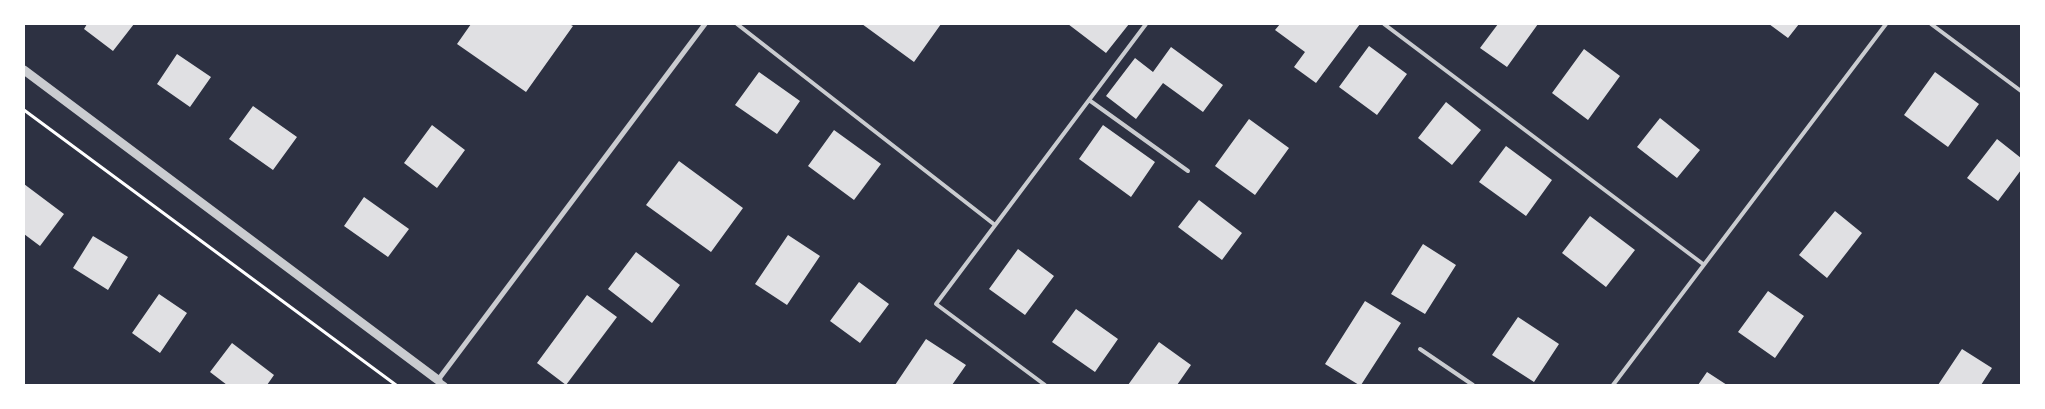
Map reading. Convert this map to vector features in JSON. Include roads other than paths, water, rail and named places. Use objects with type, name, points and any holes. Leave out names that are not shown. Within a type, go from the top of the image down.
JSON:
[{"type":"street","points":[[24,70],[439,384],[705,24]]},
{"type":"lane","points":[[737,24],[995,225]]},
{"type":"lane","points":[[1045,385],[936,304],[1146,24]]},
{"type":"lane","points":[[1384,24],[1704,264]]},
{"type":"lane","points":[[1614,385],[1886,24]]},
{"type":"lane","points":[[1931,24],[2021,91]]},
{"type":"lane","points":[[1089,100],[1188,171]]},
{"type":"lane","points":[[1420,349],[1473,385]]}]
